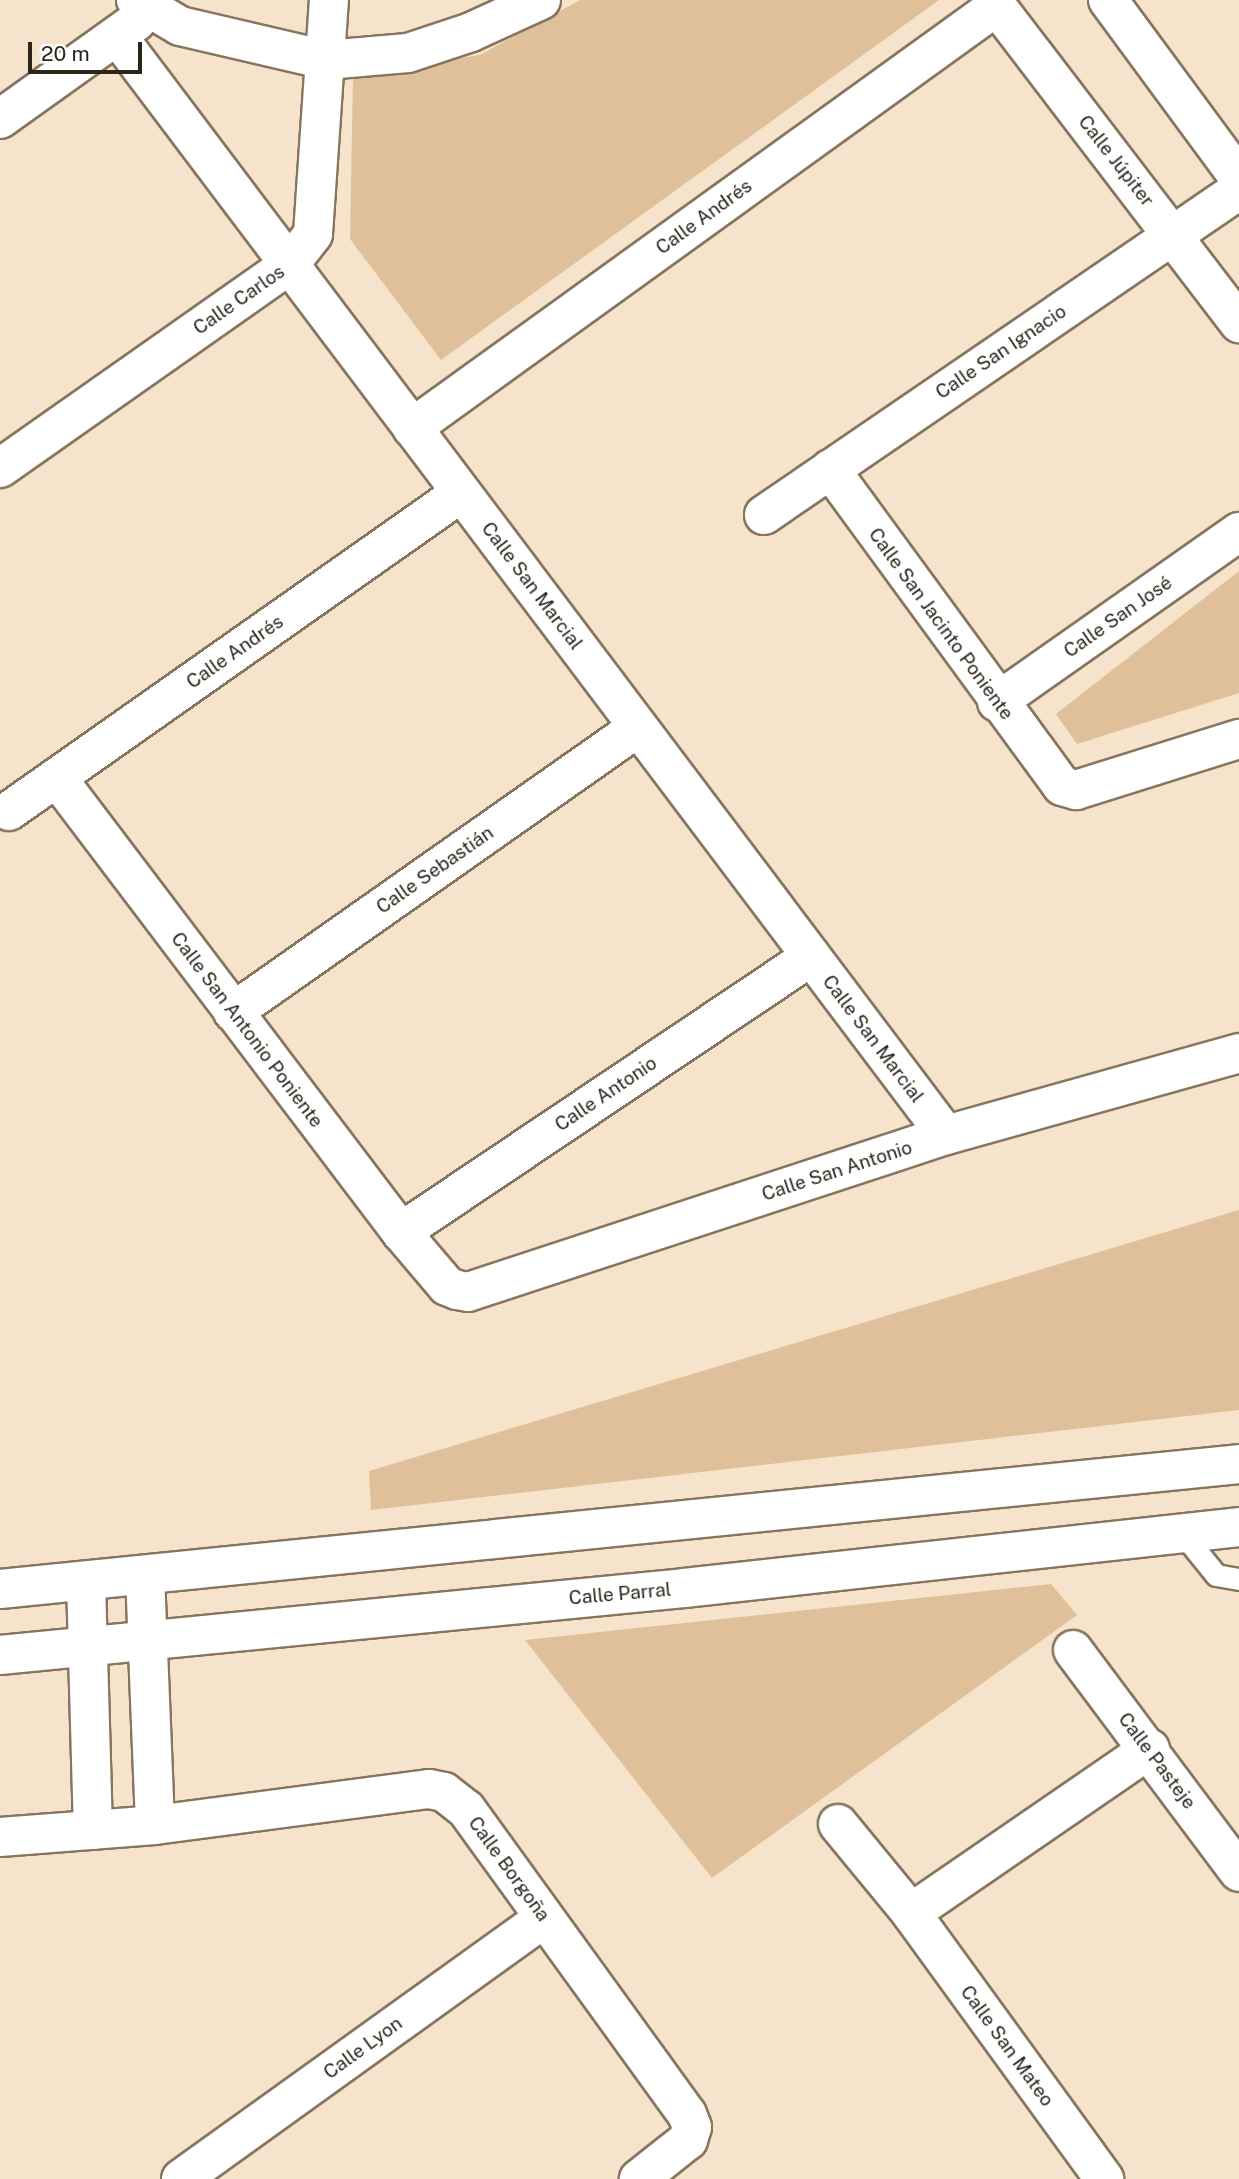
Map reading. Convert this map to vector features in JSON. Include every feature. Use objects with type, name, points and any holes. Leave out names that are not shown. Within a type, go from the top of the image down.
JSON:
[{"type":"street","name":"Calle Carlos","points":[[0,468],[289,265],[313,234],[329,0]]},
{"type":"street","points":[[0,119],[118,37],[143,5],[180,26],[223,39],[326,60],[408,53],[471,32],[541,0]]},
{"type":"street","points":[[1108,0],[1239,178]]},
{"type":"street","name":"Calle Júpiter","points":[[994,3],[1239,323]]},
{"type":"street","name":"Calle Andrés","points":[[412,428],[994,3]]},
{"type":"street","name":"Calle San Marcial","points":[[118,37],[946,1135]]},
{"type":"street","name":"Calle San Ignacio","points":[[764,515],[1239,190]]},
{"type":"street","name":"Calle San Jacinto Poniente","points":[[830,469],[997,702],[1053,777],[1069,790],[1239,739]]},
{"type":"street","name":"Calle Andrés","points":[[9,811],[461,493]]},
{"type":"street","name":"Calle San José","points":[[997,702],[1239,532]]},
{"type":"street","name":"Calle Sebastián","points":[[233,1012],[638,727]]},
{"type":"street","name":"Calle San Antonio Poniente","points":[[57,778],[401,1232],[441,1279]]},
{"type":"street","name":"Calle Antonio","points":[[401,1232],[811,957]]},
{"type":"street","name":"Calle San Antonio","points":[[441,1279],[468,1292],[946,1135],[1239,1054]]},
{"type":"street","points":[[0,1589],[1239,1464]]},
{"type":"street","name":"Calle Parral","points":[[0,1655],[698,1587],[1239,1527]]},
{"type":"street","points":[[145,1575],[155,1825]]},
{"type":"street","points":[[86,1581],[93,1830]]},
{"type":"street","name":"Calle Pasteje","points":[[1073,1650],[1150,1749],[1239,1872]]},
{"type":"street","points":[[911,1913],[1150,1749]]},
{"type":"street","name":"Calle Borgoña","points":[[0,1837],[155,1825],[429,1789],[444,1792],[466,1809],[687,2114],[692,2127],[688,2140],[674,2154],[639,2179]]},
{"type":"street","name":"Calle San Mateo","points":[[838,1824],[911,1913],[1104,2179]]},
{"type":"street","name":"Calle Lyon","points":[[181,2179],[544,1918]]},
{"type":"lane","points":[[1182,1533],[1216,1575],[1239,1580]]},
{"type":"shaded area","points":[[580,0],[939,0],[441,360],[350,239],[353,75],[480,55]]},
{"type":"shaded area","points":[[1239,571],[1239,693],[1077,744],[1056,714]]},
{"type":"shaded area","points":[[1239,1210],[1239,1410],[371,1510],[369,1471]]},
{"type":"shaded area","points":[[1051,1584],[1077,1615],[712,1878],[525,1640]]}]
